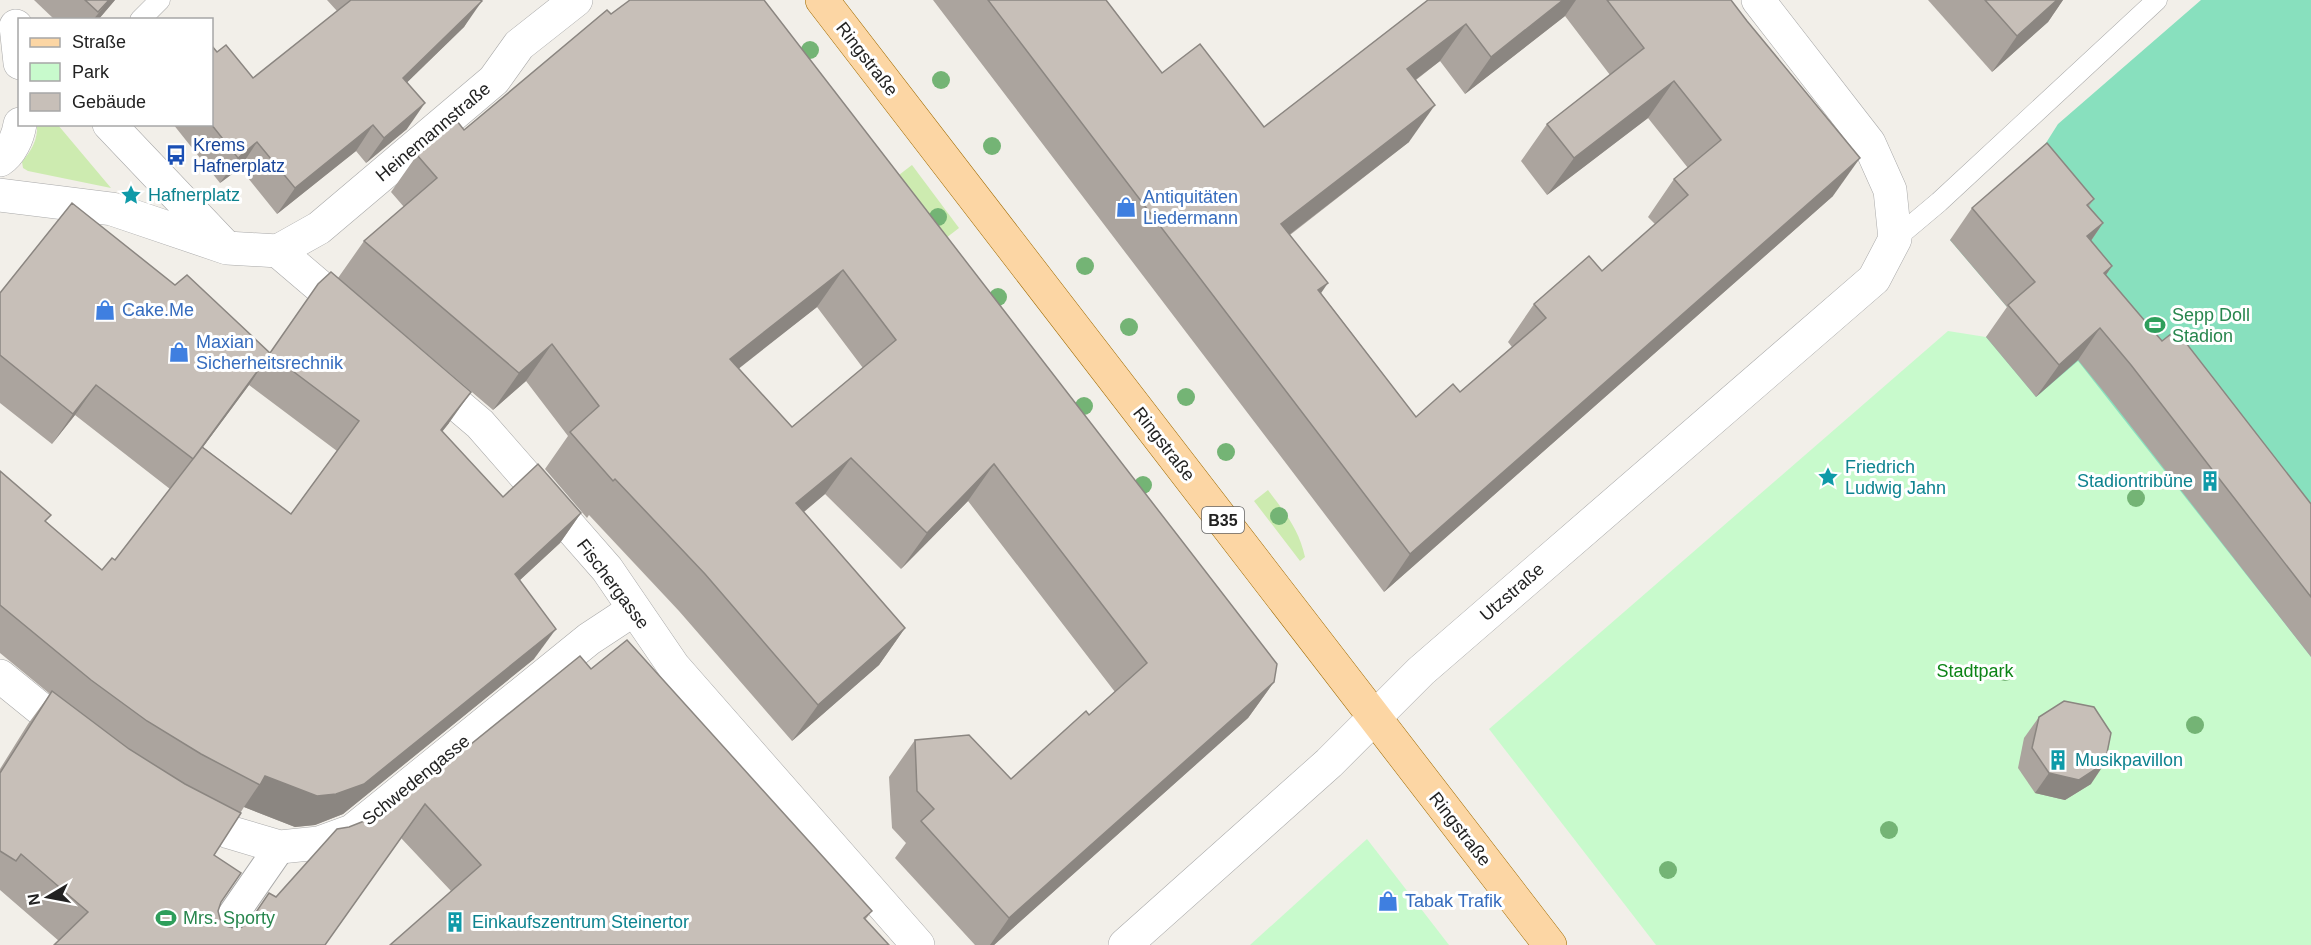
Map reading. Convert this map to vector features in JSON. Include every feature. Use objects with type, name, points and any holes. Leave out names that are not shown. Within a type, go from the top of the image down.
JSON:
[{"type":"main road","name":"Ringstraße","points":[[822,0],[1550,945]]},
{"type":"street","name":"Heinemannstraße","points":[[278,251],[319,228],[495,80],[519,45],[576,0]]},
{"type":"street","points":[[1758,0],[1869,143],[1890,190],[1895,239]]},
{"type":"street","points":[[12,21],[18,52]]},
{"type":"street","points":[[0,160],[6,156],[18,134],[20,126]]},
{"type":"street","points":[[111,126],[226,248]]},
{"type":"street","points":[[0,195],[112,209],[226,248],[278,251],[372,331]]},
{"type":"street","name":"Utzstraße","points":[[1125,945],[1329,763],[1421,671],[1874,279],[1895,239]]},
{"type":"street","name":"Fischergasse","points":[[408,362],[480,424],[607,569],[674,667],[918,945]]},
{"type":"street","name":"Schwedengasse","points":[[280,847],[319,843],[352,831],[589,639],[633,610]]},
{"type":"street","points":[[0,676],[58,725],[96,753]]},
{"type":"street","points":[[161,795],[228,832],[280,847],[212,945]]},
{"type":"lane","points":[[142,18],[160,0]]},
{"type":"lane","points":[[1895,239],[1939,202],[2157,0]]},
{"type":"green space","name":"Sepp Doll Stadion","points":[[2201,0],[2311,0],[2311,657],[2078,361],[2036,397],[1986,337],[2013,314],[1950,240],[2025,176],[2058,124]]},
{"type":"green space","points":[[37,126],[59,126],[111,188],[28,171],[23,168],[22,162],[31,149]]},
{"type":"green space","points":[[912,165],[959,228],[946,238],[895,178]]},
{"type":"green space","name":"Stadtpark","points":[[1948,331],[1986,337],[2078,360],[2311,657],[2311,945],[1656,945],[1489,729]]},
{"type":"green space","points":[[1268,490],[1291,522],[1299,538],[1305,557],[1300,561],[1254,501]]},
{"type":"green space","points":[[1367,839],[1449,945],[1250,945]]},
{"type":"building","points":[[85,0],[109,0],[98,12]]},
{"type":"building","points":[[351,0],[482,1],[403,78],[425,103],[384,138],[373,125],[295,188],[257,142],[238,158],[213,126],[213,47],[217,52],[226,45],[253,78]]},
{"type":"building","points":[[630,0],[764,0],[1277,664],[1274,682],[1009,918],[921,821],[934,809],[917,791],[915,740],[969,735],[1011,779],[1086,711],[1089,715],[1147,663],[994,464],[927,533],[851,458],[796,503],[905,628],[818,705],[705,574],[615,479],[613,481],[570,432],[599,406],[552,344],[519,373],[364,241],[437,178],[417,155],[457,121],[464,130],[607,10],[611,14]],"holes":[[[843,270],[896,340],[792,427],[730,359]]]},
{"type":"building","points":[[988,0],[1106,0],[1162,73],[1200,44],[1264,127],[1428,0],[1563,0],[1491,57],[1466,24],[1407,69],[1435,105],[1281,224],[1328,283],[1318,290],[1416,417],[1453,384],[1460,392],[1546,318],[1534,304],[1589,256],[1602,271],[1688,195],[1674,179],[1721,140],[1674,81],[1574,158],[1547,124],[1644,48],[1607,0],[1731,0],[1860,158],[1410,554]]},
{"type":"building","points":[[1985,0],[2057,0],[2017,36]]},
{"type":"building","points":[[2047,143],[2094,199],[2087,205],[2103,223],[2087,236],[2112,266],[2104,273],[2162,341],[2176,330],[2311,504],[2311,597],[2100,328],[2059,365],[2008,305],[2035,282],[1972,208]]},
{"type":"building","points":[[72,203],[175,285],[187,275],[270,353],[318,284],[331,272],[471,392],[441,430],[503,497],[538,464],[581,513],[515,574],[556,629],[364,784],[336,794],[317,796],[265,776],[260,785],[201,754],[147,721],[91,680],[0,605],[0,471],[51,515],[45,521],[102,570],[112,558],[115,560],[193,459],[96,385],[73,414],[0,355],[0,293]],"holes":[[[270,354],[359,421],[291,514],[202,447],[193,459]]]},
{"type":"building","points":[[627,640],[872,911],[864,918],[889,945],[390,945],[481,865],[425,804],[325,945],[54,945],[88,912],[21,854],[16,861],[0,851],[0,773],[52,691],[129,749],[185,784],[241,813],[214,855],[241,873],[221,902],[218,911],[220,919],[226,926],[242,927],[250,921],[269,893],[276,897],[337,829],[349,827],[387,812],[580,656],[591,669]]},
{"type":"building","points":[[2064,701],[2094,707],[2111,733],[2105,763],[2079,780],[2049,773],[2032,748],[2039,717]]},
{"type":"place","name":"Krems Hafnerplatz","points":[[176,155]]},
{"type":"place","name":"Hafnerplatz","points":[[131,195]]},
{"type":"place","name":"Antiquitäten Liedermann","points":[[1126,207]]},
{"type":"place","name":"Cake.Me","points":[[105,310]]},
{"type":"place","name":"Sepp Doll Stadion","points":[[2155,325]]},
{"type":"place","name":"Maxian Sicherheitsrechnik","points":[[179,352]]},
{"type":"place","name":"Friedrich Ludwig Jahn","points":[[1828,477]]},
{"type":"place","name":"Stadiontribüne","points":[[2210,481]]},
{"type":"place","name":"Musikpavillon","points":[[2058,760]]},
{"type":"place","name":"Tabak Trafik","points":[[1388,901]]},
{"type":"place","name":"Mrs. Sporty","points":[[166,918]]},
{"type":"place","name":"Einkaufszentrum Steinertor","points":[[455,922]]}]
